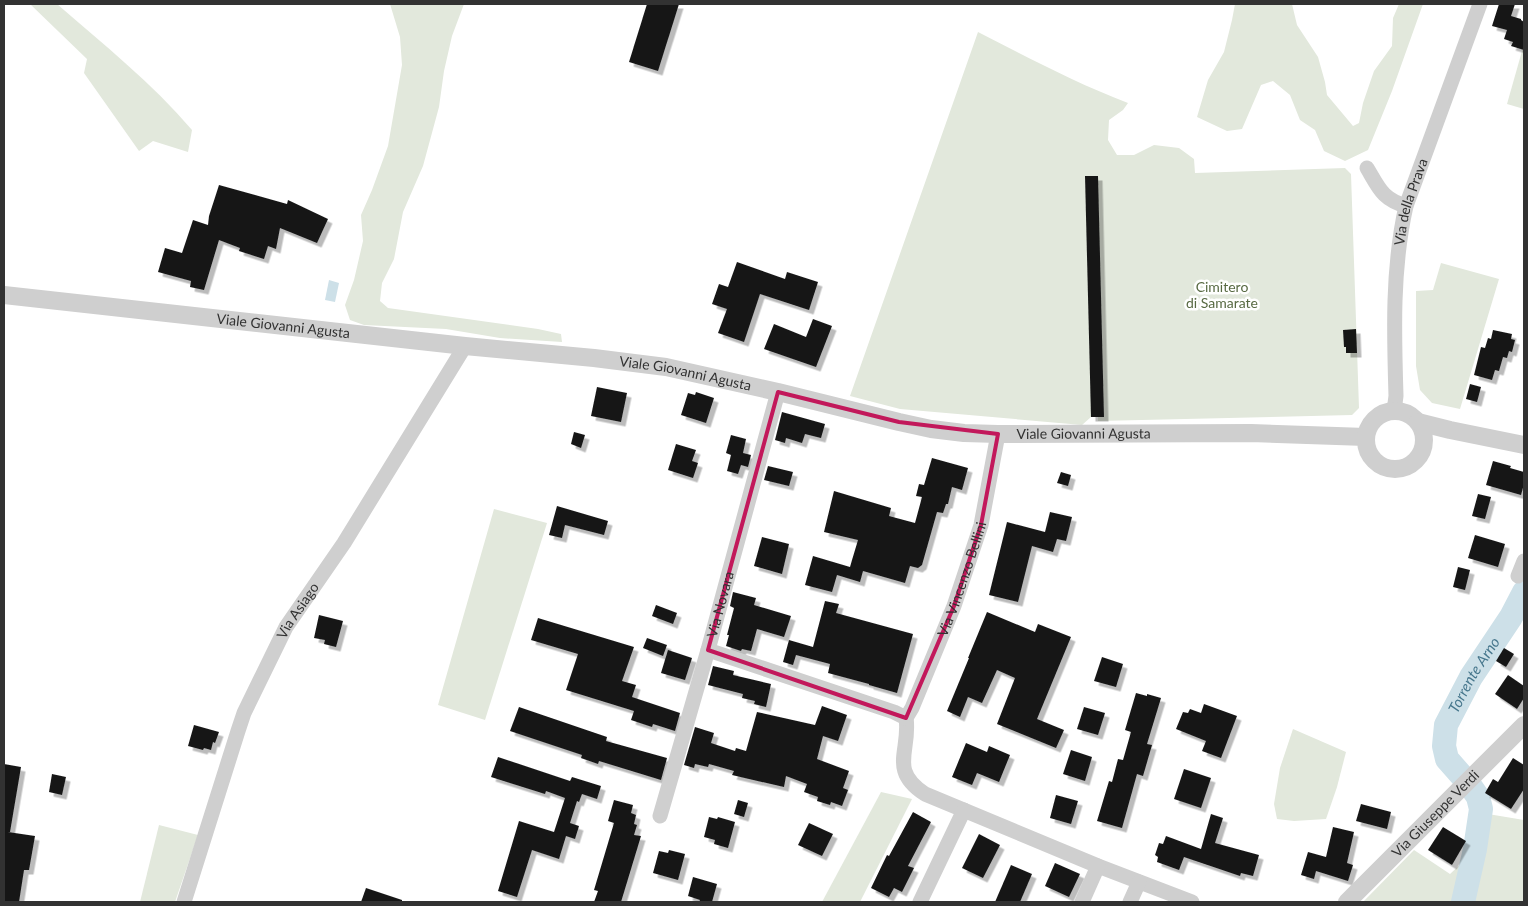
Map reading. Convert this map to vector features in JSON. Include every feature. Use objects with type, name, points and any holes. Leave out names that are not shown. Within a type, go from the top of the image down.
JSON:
[{"type":"street","name":"Via della Prava","points":[[1394,410],[1396,396],[1394,303],[1406,206],[1480,4]]},
{"type":"street","points":[[1367,168],[1380,191],[1386,197],[1394,203],[1406,206]]},
{"type":"street","name":"Viale Giovanni Agusta","points":[[4,295],[666,367],[899,422],[931,429],[964,433],[1251,433],[1366,437]]},
{"type":"street","name":"Via Asiago","points":[[184,902],[244,713],[273,652],[286,627],[344,543],[465,346]]},
{"type":"street","name":"Via Novara","points":[[660,816],[708,650],[778,392]]},
{"type":"street","points":[[1418,422],[1424,434],[1424,446],[1418,458],[1409,466],[1396,469],[1384,467],[1374,460],[1367,449],[1366,437],[1370,424],[1380,414],[1394,410],[1407,414],[1418,422],[1524,445]]},
{"type":"street","points":[[1424,446],[1450,430]]},
{"type":"street","name":"Via Vincenzo Bellini","points":[[998,434],[981,525],[954,606],[912,708],[906,718],[908,729],[903,754],[903,767],[914,787],[925,794],[1098,866],[1192,902]]},
{"type":"street","points":[[1518,576],[1524,561]]},
{"type":"street","points":[[708,650],[894,712],[906,718]]},
{"type":"street","name":"Via Giuseppe Verdi","points":[[1347,902],[1524,725]]},
{"type":"street","points":[[920,902],[964,810]]},
{"type":"street","points":[[1082,902],[1098,866]]},
{"type":"street","points":[[1130,902],[1139,882]]},
{"type":"highlighted area","points":[[778,392],[899,422],[998,434],[981,525],[954,606],[906,718],[708,650]]},
{"type":"green space","points":[[30,4],[57,4],[144,80],[192,130],[188,152],[153,141],[139,151],[84,73],[87,59]]},
{"type":"green space","points":[[390,4],[464,4],[452,36],[444,71],[439,107],[423,166],[403,212],[394,259],[382,283],[380,301],[388,308],[538,329],[561,334],[562,342],[500,338],[446,329],[364,325],[350,320],[345,305],[354,280],[363,241],[361,215],[388,146],[402,65],[400,37]]},
{"type":"green space","points":[[1235,4],[1292,4],[1297,25],[1318,57],[1327,95],[1353,126],[1359,123],[1363,103],[1374,71],[1392,46],[1393,18],[1399,4],[1423,4],[1392,91],[1368,150],[1345,161],[1324,151],[1315,130],[1300,120],[1290,95],[1273,81],[1261,85],[1242,129],[1227,131],[1197,117],[1208,80],[1224,52]]},
{"type":"green space","name":"Cimitero di Samarate","points":[[978,32],[1071,78],[1128,103],[1123,110],[1109,120],[1108,140],[1117,155],[1134,155],[1154,145],[1179,148],[1194,159],[1195,173],[1345,168],[1351,174],[1359,408],[1352,415],[1098,421],[1098,417],[1091,417],[1082,425],[900,409],[850,396]]},
{"type":"green space","points":[[1524,44],[1524,109],[1507,104]]},
{"type":"green space","points":[[1441,263],[1499,279],[1460,409],[1432,403],[1420,390],[1416,366],[1416,291],[1433,290]]},
{"type":"green space","points":[[494,509],[547,523],[485,720],[438,705]]},
{"type":"green space","points":[[1293,729],[1346,752],[1326,819],[1294,821],[1277,819],[1274,804],[1280,768]]},
{"type":"green space","points":[[881,792],[912,799],[860,902],[822,902]]},
{"type":"green space","points":[[1488,814],[1524,820],[1524,902],[1363,902],[1414,850],[1450,874],[1465,860],[1477,864]]},
{"type":"green space","points":[[159,825],[198,835],[175,902],[140,902]]},
{"type":"shaded area","points":[[329,280],[339,283],[335,302],[325,300]]},
{"type":"building","points":[[647,4],[679,4],[658,71],[629,62]]},
{"type":"building","points":[[1499,4],[1515,4],[1511,16],[1524,22],[1524,50],[1511,46],[1513,42],[1504,39],[1507,30],[1492,26]]},
{"type":"building","points":[[1085,176],[1098,176],[1104,417],[1091,417]]},
{"type":"building","points":[[219,185],[287,204],[288,200],[328,219],[317,243],[280,228],[276,249],[268,246],[264,259],[239,251],[240,248],[219,240],[204,290],[190,287],[191,281],[158,272],[165,248],[182,253],[193,220],[208,225]]},
{"type":"building","points":[[737,262],[785,279],[787,272],[818,282],[809,310],[760,294],[744,342],[718,333],[727,309],[712,304],[719,284],[728,287]]},
{"type":"building","points":[[813,319],[832,326],[816,367],[764,349],[774,324],[806,337]]},
{"type":"building","points":[[1356,329],[1357,353],[1346,353],[1343,330]]},
{"type":"building","points":[[1493,330],[1512,334],[1511,339],[1515,340],[1512,352],[1509,351],[1507,358],[1503,357],[1499,371],[1495,370],[1492,380],[1474,375],[1481,347],[1485,348],[1488,338],[1491,339]]},
{"type":"building","points":[[1470,384],[1481,387],[1477,402],[1466,399]]},
{"type":"building","points":[[597,387],[627,393],[621,422],[591,416]]},
{"type":"building","points":[[696,392],[714,398],[706,423],[681,415],[688,393],[695,395]]},
{"type":"building","points":[[782,412],[825,424],[821,438],[805,434],[802,443],[786,438],[785,443],[775,440]]},
{"type":"building","points":[[574,432],[585,435],[581,448],[571,444]]},
{"type":"building","points":[[731,435],[746,439],[743,453],[751,455],[748,467],[741,465],[738,474],[727,471],[731,455],[726,453]]},
{"type":"building","points":[[676,444],[696,450],[692,461],[698,463],[693,478],[668,470]]},
{"type":"building","points":[[932,458],[968,468],[962,490],[952,487],[948,504],[946,504],[943,513],[937,512],[922,565],[918,568],[910,566],[905,583],[863,571],[860,582],[837,575],[832,592],[805,585],[813,556],[850,567],[858,540],[824,532],[834,491],[891,508],[889,516],[915,523],[922,497],[916,496],[919,484],[924,485]]},
{"type":"building","points":[[1493,461],[1524,472],[1524,484],[1521,495],[1486,485]]},
{"type":"building","points":[[768,466],[793,472],[789,486],[764,480]]},
{"type":"building","points":[[1061,472],[1071,475],[1068,486],[1057,483]]},
{"type":"building","points":[[1478,494],[1491,497],[1485,519],[1472,516]]},
{"type":"building","points":[[557,506],[608,521],[604,535],[565,525],[562,538],[549,535]]},
{"type":"building","points":[[1050,512],[1072,517],[1066,541],[1057,539],[1053,552],[1032,546],[1018,602],[989,595],[1007,522],[1045,532]]},
{"type":"building","points":[[1475,535],[1505,544],[1498,567],[1468,558]]},
{"type":"building","points":[[762,537],[789,544],[782,574],[754,566]]},
{"type":"building","points":[[1458,567],[1470,570],[1465,590],[1453,587]]},
{"type":"building","points":[[733,592],[756,598],[754,605],[791,616],[784,637],[757,629],[751,651],[742,649],[741,651],[726,646],[734,608],[730,606]]},
{"type":"building","points":[[825,601],[839,604],[836,613],[913,634],[897,693],[828,673],[830,664],[796,655],[793,665],[783,662],[789,640],[813,647]]},
{"type":"building","points":[[656,605],[677,613],[673,624],[652,616]]},
{"type":"building","points":[[987,612],[1035,632],[1038,624],[1071,637],[1037,719],[1064,730],[1056,748],[997,724],[1015,678],[997,670],[982,703],[968,697],[960,717],[947,711]]},
{"type":"building","points":[[319,615],[343,621],[336,647],[324,644],[325,640],[314,638]]},
{"type":"building","points":[[538,618],[634,647],[622,681],[636,685],[632,697],[680,713],[675,731],[653,724],[652,727],[631,720],[634,711],[566,690],[578,654],[531,640]]},
{"type":"building","points":[[647,638],[667,645],[663,656],[643,648]]},
{"type":"building","points":[[1504,648],[1514,654],[1506,667],[1496,661]]},
{"type":"building","points":[[668,650],[692,658],[685,680],[661,673]]},
{"type":"building","points":[[1102,657],[1123,664],[1116,687],[1094,681]]},
{"type":"building","points":[[713,666],[734,671],[733,675],[771,684],[766,707],[754,704],[755,701],[742,698],[743,694],[708,685]]},
{"type":"building","points":[[1508,675],[1524,686],[1524,698],[1517,709],[1495,694]]},
{"type":"building","points":[[1136,693],[1161,698],[1147,744],[1152,745],[1143,776],[1137,774],[1122,828],[1097,821],[1109,781],[1112,782],[1118,759],[1123,760],[1131,732],[1125,730]]},
{"type":"building","points":[[1204,704],[1237,716],[1221,758],[1202,751],[1206,741],[1176,729],[1183,712],[1188,713],[1190,709],[1201,713]]},
{"type":"building","points":[[822,706],[847,715],[838,741],[823,736],[817,759],[849,771],[843,788],[848,790],[842,806],[831,802],[830,805],[817,801],[818,797],[804,792],[807,784],[786,776],[784,787],[732,775],[734,771],[709,764],[708,767],[695,764],[694,768],[684,765],[695,727],[714,733],[711,743],[735,751],[736,748],[746,751],[757,712],[815,725]]},
{"type":"building","points":[[519,707],[607,737],[606,741],[667,758],[661,780],[599,761],[598,764],[581,758],[582,755],[510,731]]},
{"type":"building","points":[[1084,707],[1105,713],[1098,735],[1077,729]]},
{"type":"building","points":[[194,725],[219,732],[211,750],[188,746]]},
{"type":"building","points":[[966,743],[987,752],[989,746],[1010,755],[999,782],[977,773],[972,785],[952,777]]},
{"type":"building","points":[[1071,750],[1092,757],[1085,781],[1063,774]]},
{"type":"building","points":[[498,757],[570,781],[572,777],[601,786],[597,799],[582,794],[579,802],[577,801],[570,823],[579,826],[575,839],[566,836],[559,859],[532,850],[517,897],[498,891],[519,821],[554,832],[565,798],[546,791],[545,794],[491,777]]},
{"type":"building","points":[[1513,758],[1524,765],[1524,789],[1511,809],[1485,793],[1493,779],[1498,782]]},
{"type":"building","points":[[4,764],[21,767],[10,832],[8,832],[35,836],[29,870],[24,870],[19,902],[4,902]]},
{"type":"building","points":[[1184,769],[1211,778],[1201,808],[1174,799]]},
{"type":"building","points":[[52,774],[66,777],[62,795],[49,792]]},
{"type":"building","points":[[1056,795],[1078,801],[1071,824],[1050,818]]},
{"type":"building","points":[[614,800],[633,805],[631,813],[636,815],[634,824],[637,825],[634,835],[641,836],[621,902],[594,902],[598,891],[594,890],[614,823],[608,821]]},
{"type":"building","points":[[738,800],[748,803],[744,817],[734,814]]},
{"type":"building","points":[[1361,804],[1391,812],[1387,829],[1356,821]]},
{"type":"building","points":[[913,812],[931,822],[908,866],[914,868],[902,892],[894,888],[889,897],[871,888],[887,855],[889,856]]},
{"type":"building","points":[[1211,814],[1223,818],[1215,843],[1259,855],[1253,876],[1241,873],[1240,876],[1184,857],[1179,870],[1157,862],[1158,857],[1155,855],[1159,843],[1163,844],[1166,836],[1201,849]]},
{"type":"building","points":[[709,817],[717,819],[718,817],[735,822],[728,848],[714,844],[715,840],[704,837]]},
{"type":"building","points":[[809,823],[833,834],[822,856],[798,845]]},
{"type":"building","points":[[1333,827],[1354,832],[1347,863],[1353,865],[1348,881],[1316,871],[1314,879],[1301,875],[1308,852],[1326,857]]},
{"type":"building","points":[[1443,827],[1466,841],[1452,865],[1428,850]]},
{"type":"building","points":[[979,834],[1000,845],[983,878],[962,868]]},
{"type":"building","points":[[669,850],[685,854],[678,880],[653,873],[659,851],[668,853]]},
{"type":"building","points":[[1055,863],[1080,874],[1069,897],[1045,886]]},
{"type":"building","points":[[1011,865],[1032,874],[1020,902],[995,902]]},
{"type":"building","points":[[693,877],[717,884],[712,902],[699,902],[700,900],[688,896]]},
{"type":"building","points":[[366,888],[402,900],[402,902],[361,902]]},
{"type":"waterway","name":"Torrente Arno","points":[[1463,902],[1475,849],[1481,809],[1478,797],[1447,759],[1444,746],[1446,725],[1471,677],[1511,617],[1524,592]]}]
